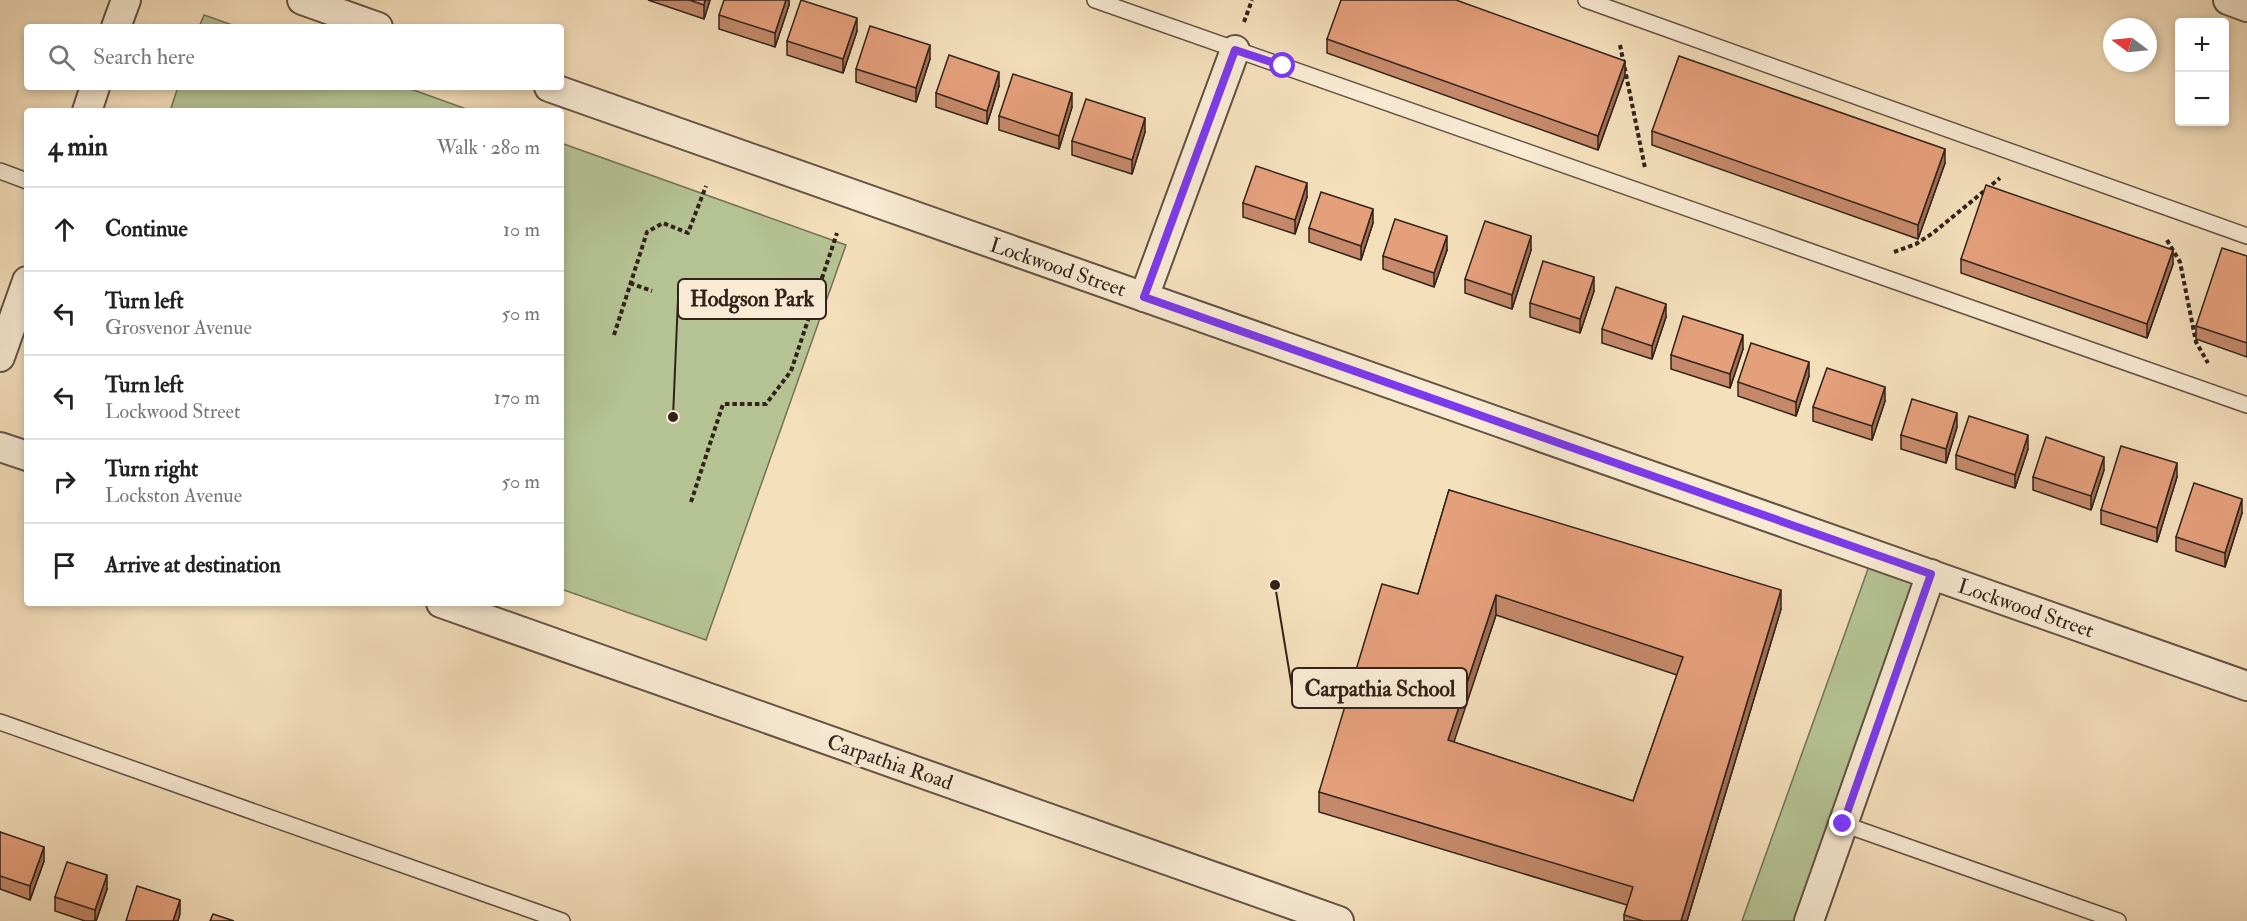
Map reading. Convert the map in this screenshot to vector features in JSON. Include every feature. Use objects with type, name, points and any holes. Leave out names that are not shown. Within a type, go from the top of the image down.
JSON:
[{"type":"street","points":[[117,24],[126,0]]},
{"type":"street","points":[[302,0],[370,24]]},
{"type":"street","points":[[2228,0],[2247,7]]},
{"type":"street","points":[[1144,297],[1235,50]]},
{"type":"street","points":[[88,108],[94,90]]},
{"type":"street","name":"Lockwood Street","points":[[558,90],[2247,686]]},
{"type":"street","points":[[0,357],[24,289]]},
{"type":"street","points":[[0,447],[24,455]]},
{"type":"street","points":[[1809,921],[1931,574]]},
{"type":"street","name":"Carpathia Road","points":[[449,606],[1339,921]]},
{"type":"lane","points":[[1095,0],[2247,405]]},
{"type":"lane","points":[[1586,0],[2247,236]]},
{"type":"lane","points":[[0,171],[24,180]]},
{"type":"lane","points":[[0,722],[562,921]]},
{"type":"lane","points":[[1843,824],[2118,921]]},
{"type":"path","points":[[1620,45],[1645,168]]},
{"type":"path","points":[[1894,252],[1916,244],[1933,233],[2000,178]]},
{"type":"path","points":[[614,335],[647,232],[663,224],[688,232],[705,186]]},
{"type":"path","points":[[691,502],[723,404],[766,404],[791,371],[837,233]]},
{"type":"path","points":[[2167,240],[2180,262],[2196,342],[2208,363]]},
{"type":"path","points":[[630,283],[652,291]]},
{"type":"green space","points":[[204,15],[230,24],[200,24]]},
{"type":"green space","points":[[177,90],[413,90],[464,108],[171,108]]},
{"type":"green space","points":[[564,144],[846,245],[706,640],[564,590]]},
{"type":"green space","points":[[1873,555],[1931,574],[1809,921],[1742,921]]},
{"type":"building","points":[[689,0],[705,0],[704,5]]},
{"type":"building","points":[[724,0],[786,0],[775,33],[719,15]]},
{"type":"building","points":[[801,0],[857,18],[843,59],[787,41]]},
{"type":"building","points":[[1341,0],[1456,0],[1625,61],[1598,136],[1327,39]]},
{"type":"building","points":[[870,26],[930,45],[916,88],[856,69]]},
{"type":"building","points":[[949,55],[999,72],[987,111],[936,93]]},
{"type":"building","points":[[1679,56],[1945,149],[1918,225],[1652,131]]},
{"type":"building","points":[[1013,74],[1072,93],[1059,136],[999,116]]},
{"type":"building","points":[[1086,99],[1145,118],[1132,160],[1072,141]]},
{"type":"building","points":[[1256,166],[1307,183],[1295,220],[1243,203]]},
{"type":"building","points":[[1986,185],[2173,250],[2147,324],[1961,259]]},
{"type":"building","points":[[1321,192],[1373,209],[1361,246],[1309,228]]},
{"type":"building","points":[[1395,219],[1447,236],[1434,273],[1383,256]]},
{"type":"building","points":[[1485,221],[1531,236],[1512,295],[1465,279]]},
{"type":"building","points":[[2222,248],[2247,256],[2247,343],[2196,326]]},
{"type":"building","points":[[1543,261],[1594,277],[1580,319],[1530,303]]},
{"type":"building","points":[[1616,287],[1666,304],[1652,346],[1602,329]]},
{"type":"building","points":[[1683,316],[1743,335],[1730,374],[1671,355]]},
{"type":"building","points":[[1751,343],[1809,362],[1796,402],[1738,382]]},
{"type":"building","points":[[1827,368],[1885,387],[1872,426],[1813,407]]},
{"type":"building","points":[[1912,399],[1957,413],[1946,449],[1901,435]]},
{"type":"building","points":[[1969,416],[2028,435],[2015,475],[1956,455]]},
{"type":"building","points":[[2046,437],[2104,457],[2091,496],[2033,477]]},
{"type":"building","points":[[2121,446],[2177,463],[2157,528],[2101,510]]},
{"type":"building","points":[[2194,483],[2242,499],[2225,553],[2176,537]]},
{"type":"building","points":[[1449,490],[1781,590],[1681,921],[1643,921],[1624,915],[1633,887],[1319,792],[1382,584],[1418,594]],"holes":[[[1496,595],[1683,657],[1633,801],[1448,740]]]},
{"type":"building","points":[[0,832],[44,847],[30,886],[0,876]]},
{"type":"building","points":[[67,862],[107,875],[95,910],[55,897]]},
{"type":"building","points":[[137,886],[180,900],[173,921],[126,921]]},
{"type":"building","points":[[213,914],[234,921],[210,921]]},
{"type":"place","name":"Hodgson Park","points":[[673,417]]},
{"type":"place","name":"Carpathia School","points":[[1275,585]]},
{"type":"route","points":[[1283,66],[1235,50],[1144,297],[1931,574],[1843,824]]}]
